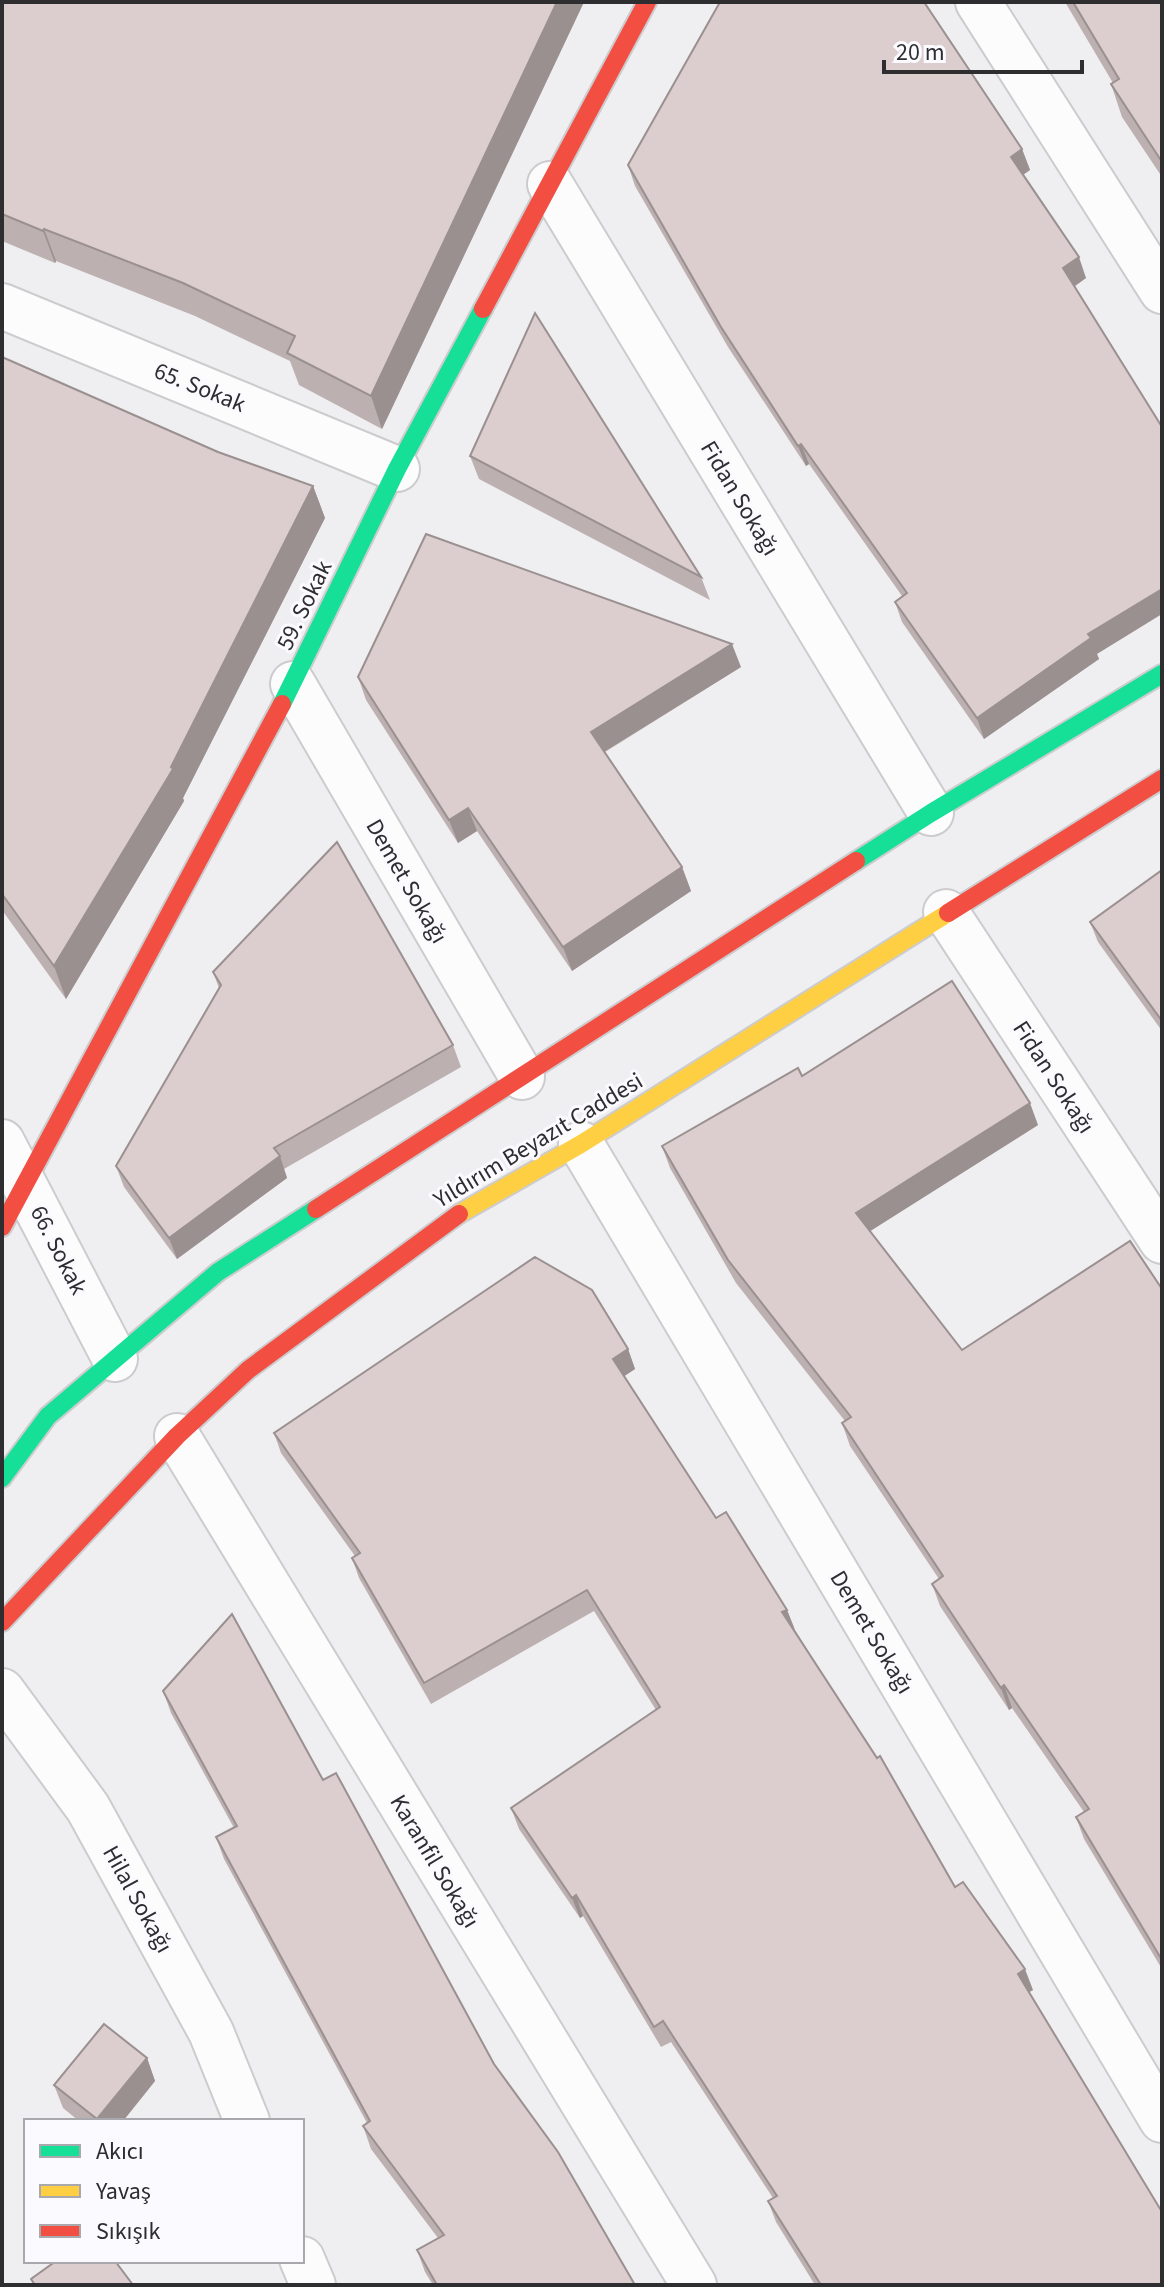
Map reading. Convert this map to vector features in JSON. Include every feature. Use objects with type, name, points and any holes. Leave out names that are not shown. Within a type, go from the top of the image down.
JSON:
[{"type":"main road","name":"59. Sokak","points":[[2,1227],[293,684],[397,469],[647,2]]},
{"type":"main road","points":[[2,1478],[48,1416],[218,1272],[931,813],[1162,674]]},
{"type":"main road","name":"Yıldırım Beyazıt Caddesi","points":[[2,1622],[177,1436],[248,1370],[460,1214],[581,1144],[1162,779]]},
{"type":"street","points":[[978,2],[1162,291]]},
{"type":"street","name":"Fidan Sokağı","points":[[550,184],[931,813]]},
{"type":"street","name":"65. Sokak","points":[[2,306],[397,469]]},
{"type":"street","name":"Demet Sokağı","points":[[293,684],[522,1077]]},
{"type":"street","name":"Fidan Sokağı","points":[[946,912],[1162,1241]]},
{"type":"street","name":"66. Sokak","points":[[2,1142],[115,1359]]},
{"type":"street","name":"Demet Sokağı","points":[[581,1144],[1162,2120]]},
{"type":"street","name":"Karanfil Sokağı","points":[[177,1436],[694,2285]]},
{"type":"street","name":"Hilal Sokağı","points":[[2,1691],[88,1808],[211,2032],[246,2119]]},
{"type":"street","points":[[304,2263],[313,2285]]},
{"type":"building","points":[[2,2],[557,2],[371,396],[287,353],[295,336],[183,283],[2,214]]},
{"type":"building","points":[[720,2],[924,2],[1022,149],[1011,157],[1079,257],[1063,268],[1162,427],[1162,589],[1088,634],[1091,638],[977,718],[895,602],[907,593],[801,444],[798,446],[721,327],[628,165]]},
{"type":"building","points":[[1073,2],[1162,2],[1162,162],[1111,84],[1119,79]]},
{"type":"building","points":[[535,313],[701,577],[470,456]]},
{"type":"building","points":[[2,357],[218,452],[313,486],[171,767],[173,769],[54,966],[2,894]]},
{"type":"building","points":[[426,534],[732,644],[591,732],[682,867],[563,947],[468,808],[449,820],[358,677]]},
{"type":"building","points":[[337,842],[453,1045],[274,1148],[280,1156],[169,1238],[116,1166],[221,985],[213,972]]},
{"type":"building","points":[[1162,870],[1162,1021],[1090,922]]},
{"type":"building","points":[[952,981],[1030,1103],[856,1213],[962,1350],[1130,1241],[1162,1289],[1162,1960],[1076,1817],[1089,1809],[1004,1685],[1001,1688],[932,1584],[943,1576],[842,1423],[851,1417],[728,1260],[662,1146],[798,1068],[802,1076]]},
{"type":"building","points":[[535,1257],[592,1290],[628,1349],[613,1359],[716,1518],[726,1512],[787,1610],[782,1612],[877,1758],[880,1756],[955,1887],[963,1882],[1025,1969],[1018,1974],[1162,2212],[1162,2285],[821,2285],[768,2201],[777,2196],[663,2021],[654,2027],[576,1895],[572,1898],[511,1808],[660,1707],[587,1590],[424,1683],[352,1558],[360,1553],[274,1433]]},
{"type":"building","points":[[232,1614],[323,1780],[336,1773],[494,2064],[558,2152],[635,2285],[437,2285],[417,2250],[444,2235],[363,2126],[370,2121],[216,1837],[237,1826],[163,1691]]},
{"type":"building","points":[[104,2024],[147,2058],[97,2119],[54,2085]]},
{"type":"building","points":[[53,2263],[116,2263],[133,2285],[35,2285],[31,2279]]},
{"type":"traffic: fast","points":[[282,704],[397,469],[483,309]]},
{"type":"traffic: fast","points":[[856,861],[1162,674]]},
{"type":"traffic: fast","points":[[2,1478],[48,1416],[218,1272],[316,1209]]},
{"type":"traffic: slow","points":[[459,1214],[581,1144],[948,913]]},
{"type":"traffic: jam","points":[[483,309],[647,2]]},
{"type":"traffic: jam","points":[[2,1227],[282,704]]},
{"type":"traffic: jam","points":[[948,913],[1162,779]]},
{"type":"traffic: jam","points":[[316,1209],[856,861]]},
{"type":"traffic: jam","points":[[2,1622],[177,1436],[248,1370],[459,1214]]}]
